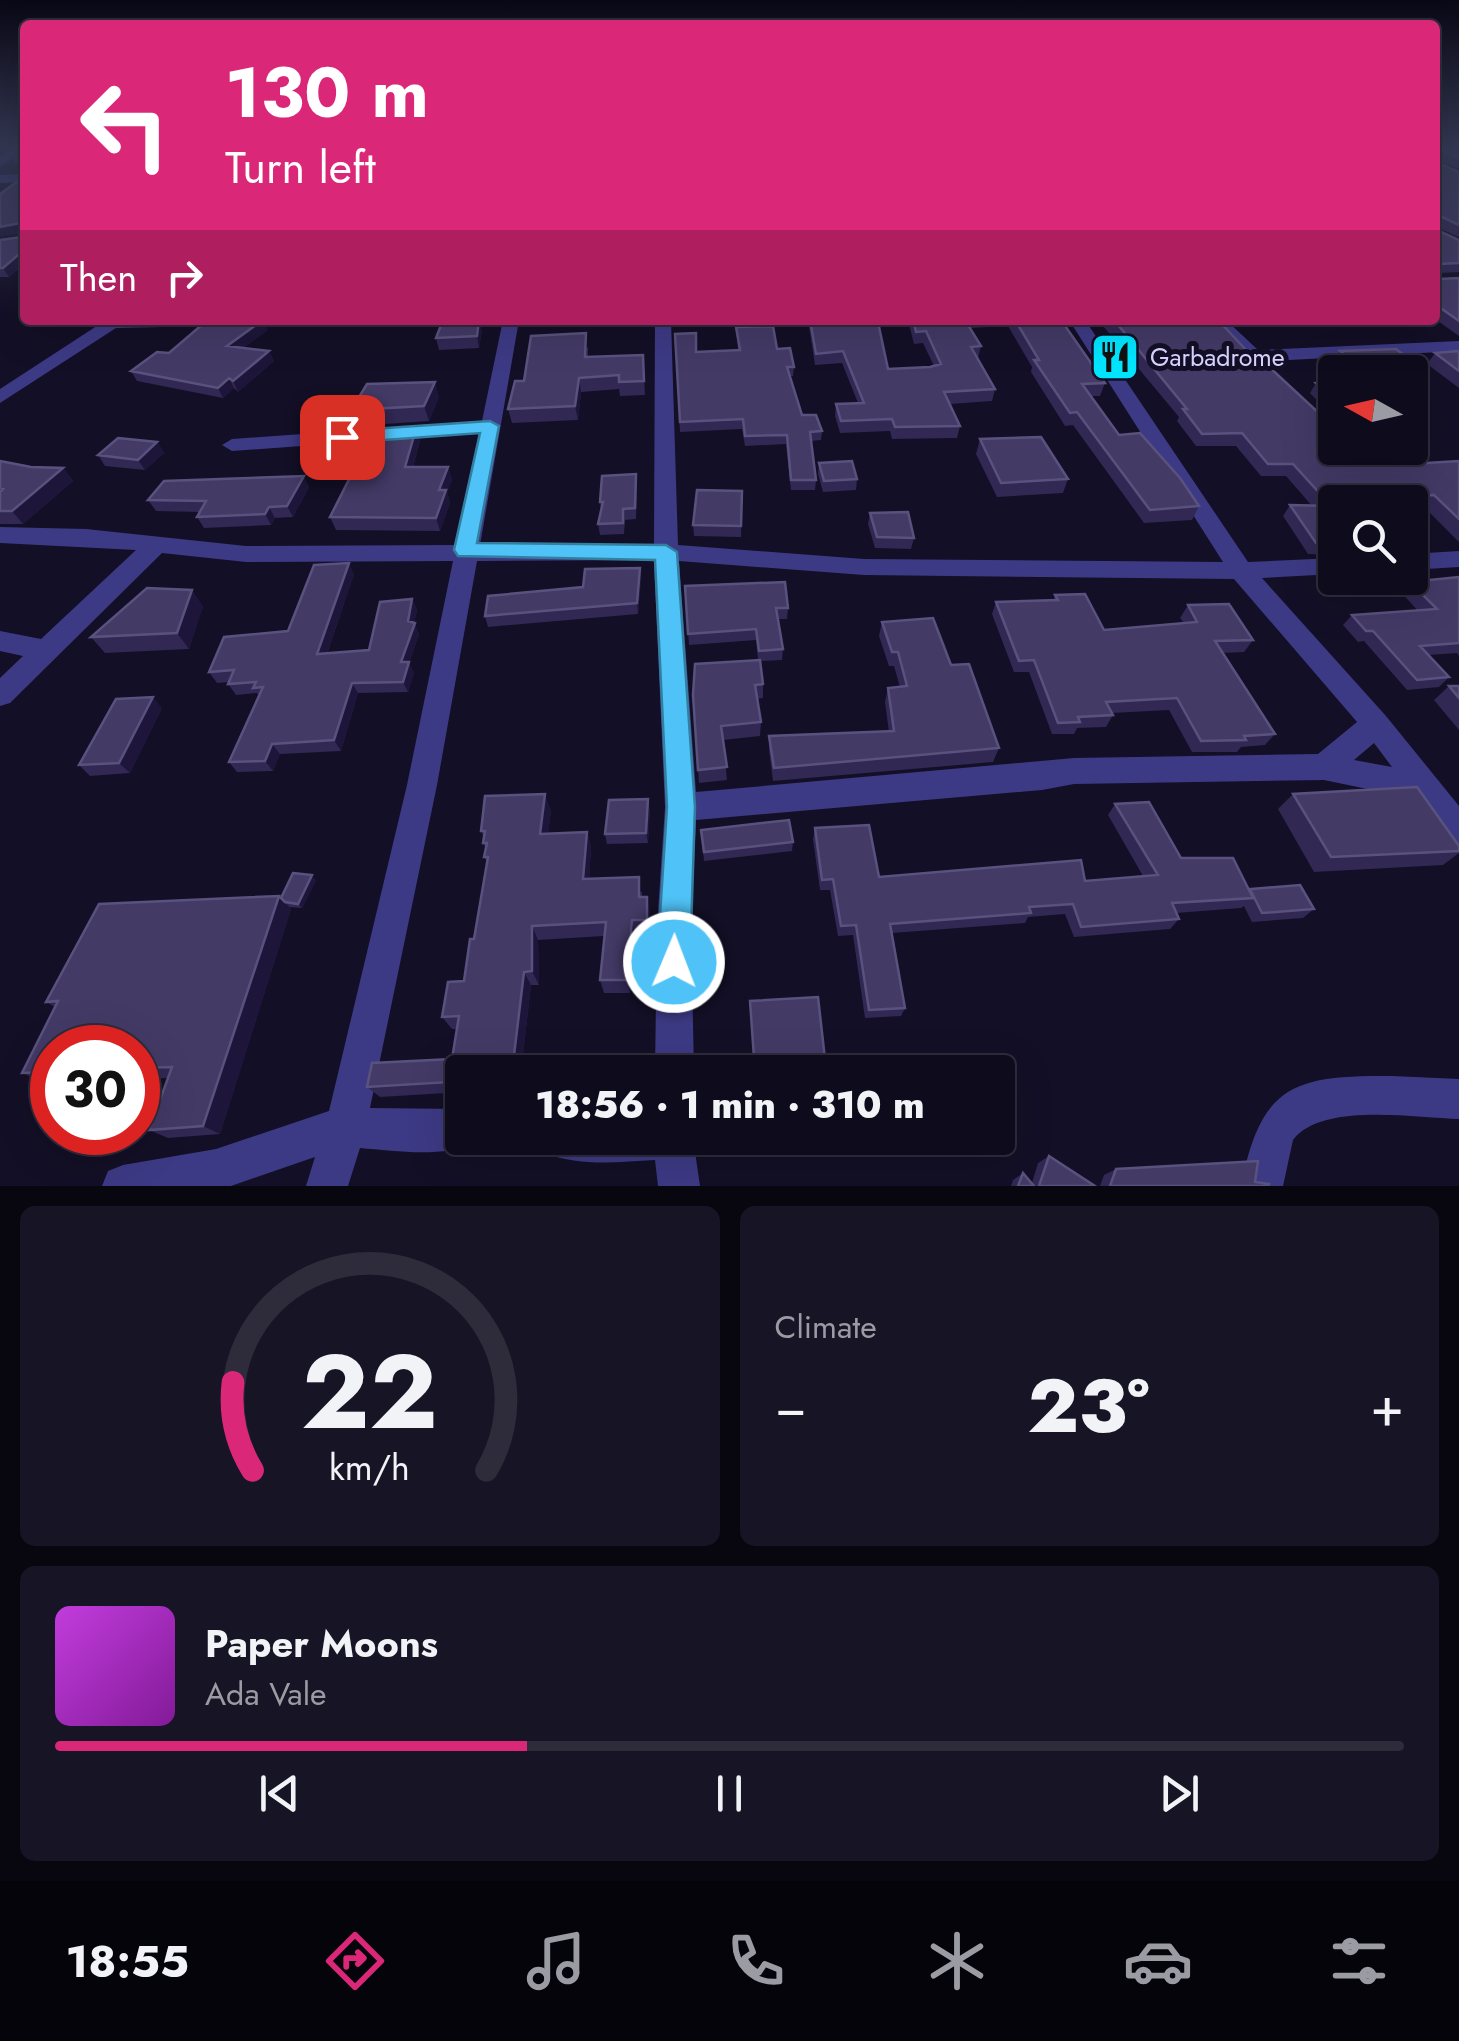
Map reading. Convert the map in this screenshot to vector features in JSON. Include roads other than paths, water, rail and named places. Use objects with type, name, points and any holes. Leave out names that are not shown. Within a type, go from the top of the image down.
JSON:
[{"type":"street","points":[[0,397],[109,325]]},
{"type":"street","points":[[326,1186],[346,1126],[422,785],[510,325]]},
{"type":"street","points":[[663,325],[666,552],[681,807],[674,926],[674,1055]]},
{"type":"street","points":[[1080,325],[1242,570],[1376,724],[1459,831]]},
{"type":"street","points":[[1221,325],[1281,381]]},
{"type":"street","points":[[1254,356],[1459,346]]},
{"type":"street","points":[[232,445],[490,426]]},
{"type":"street","points":[[0,535],[157,544],[246,554],[666,552],[864,567],[1242,570],[1318,567]]},
{"type":"street","points":[[0,695],[157,544]]},
{"type":"street","points":[[1428,561],[1459,559]]},
{"type":"street","points":[[0,641],[46,650]]},
{"type":"street","points":[[1324,767],[1376,724]]},
{"type":"street","points":[[681,807],[1042,777],[1074,771],[1324,767],[1426,788]]},
{"type":"street","points":[[1262,1186],[1268,1153],[1284,1119],[1322,1098],[1459,1100]]},
{"type":"street","points":[[123,1186],[216,1170],[346,1126],[445,1129]]},
{"type":"street","points":[[676,1155],[679,1186]]},
{"type":"place","name":"Garbadrome","points":[[1115,357]]}]
